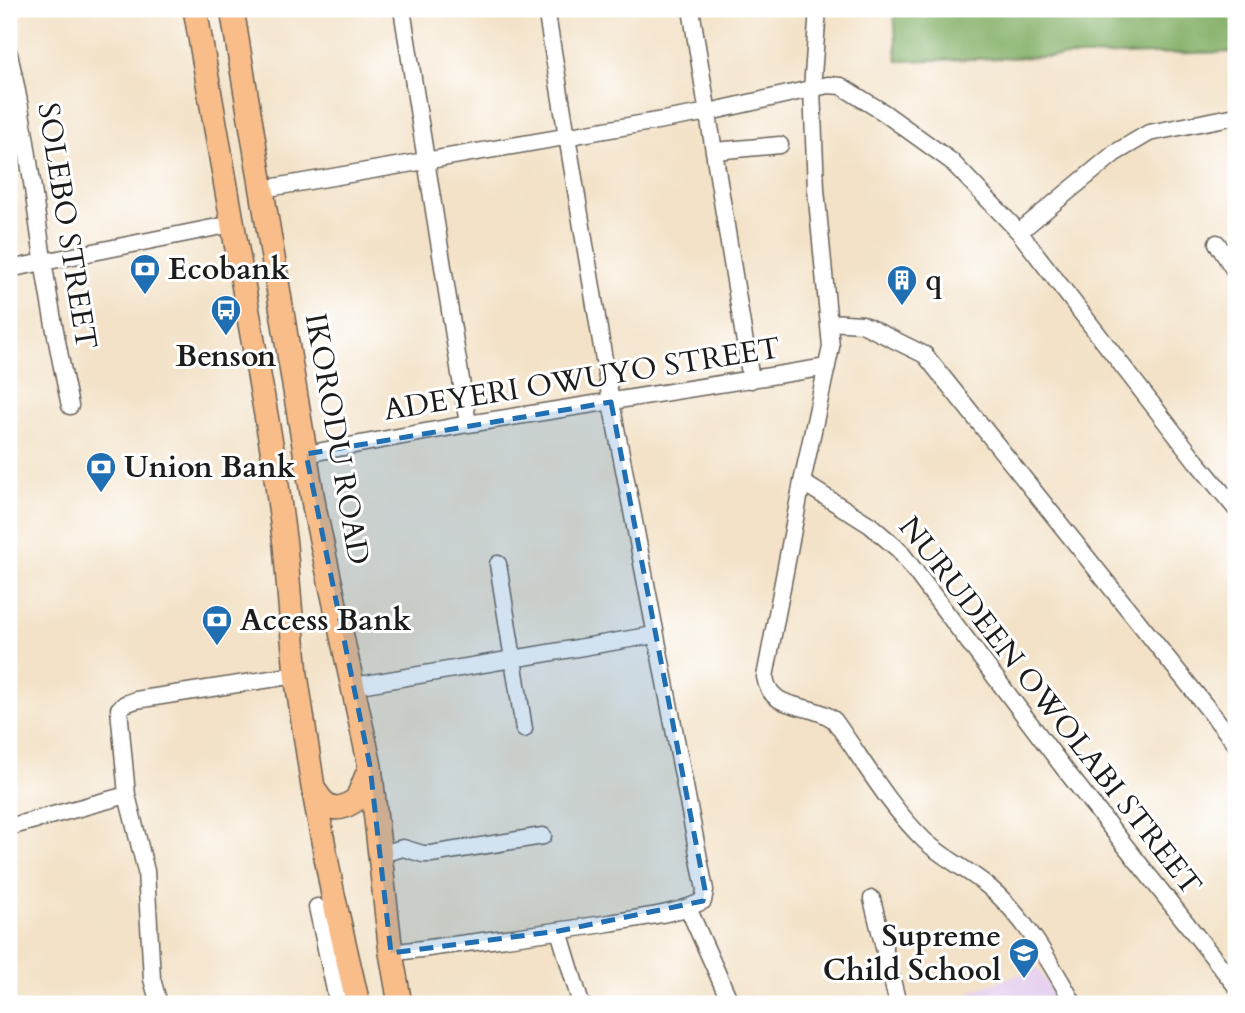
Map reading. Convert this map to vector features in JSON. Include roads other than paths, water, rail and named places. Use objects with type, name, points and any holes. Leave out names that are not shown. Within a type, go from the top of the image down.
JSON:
[{"type":"highway","points":[[195,9],[273,455],[285,545],[296,676],[313,787],[333,895],[358,1004]]},
{"type":"highway","name":"IKORODU ROAD","points":[[232,9],[315,512],[370,766],[391,953],[400,1004]]},
{"type":"highway","points":[[313,787],[321,801],[329,807],[350,804],[357,799],[370,766]]},
{"type":"street","points":[[402,9],[468,424]]},
{"type":"street","points":[[391,953],[559,931],[688,908],[703,901],[705,890],[611,402],[546,9]]},
{"type":"street","points":[[691,9],[751,380]]},
{"type":"street","points":[[818,9],[812,89],[816,189],[831,347],[765,677],[767,691],[778,700],[822,711],[834,720],[893,804],[925,841],[990,888],[1016,915],[1053,967],[1074,1004]]},
{"type":"street","name":"SOLEBO STREET","points":[[9,54],[70,407]]},
{"type":"street","points":[[263,189],[709,112],[828,85],[841,86],[883,112],[951,161],[1019,232],[1236,509]]},
{"type":"street","points":[[1019,232],[1115,153],[1149,133],[1236,116]]},
{"type":"street","points":[[715,151],[780,145]]},
{"type":"street","points":[[9,269],[232,224]]},
{"type":"street","points":[[1217,243],[1236,273]]},
{"type":"street","points":[[829,322],[862,324],[925,355],[1236,744]]},
{"type":"street","name":"ADEYERI OWUYO STREET","points":[[306,454],[468,424],[827,366]]},
{"type":"street","name":"NURUDEEN OWOLABI STREET","points":[[802,482],[870,525],[899,550],[1066,771],[1236,986]]},
{"type":"street","points":[[498,564],[524,729]]},
{"type":"street","points":[[354,686],[654,635]]},
{"type":"street","points":[[159,1004],[152,979],[146,871],[127,795],[119,709],[125,704],[296,676]]},
{"type":"street","points":[[9,827],[127,795]]},
{"type":"street","points":[[381,854],[403,848],[423,854],[543,836]]},
{"type":"street","points":[[872,899],[898,1004]]},
{"type":"street","points":[[317,907],[338,1004]]},
{"type":"street","points":[[688,908],[731,1004]]},
{"type":"street","points":[[559,931],[582,1004]]},
{"type":"place","name":"Ecobank","points":[[145,296]]},
{"type":"place","name":"q","points":[[902,307]]},
{"type":"place","name":"Benson","points":[[226,337]]},
{"type":"place","name":"Union Bank","points":[[101,494]]},
{"type":"place","name":"Access Bank","points":[[217,647]]},
{"type":"place","name":"Supreme Child School","points":[[1024,980]]}]
